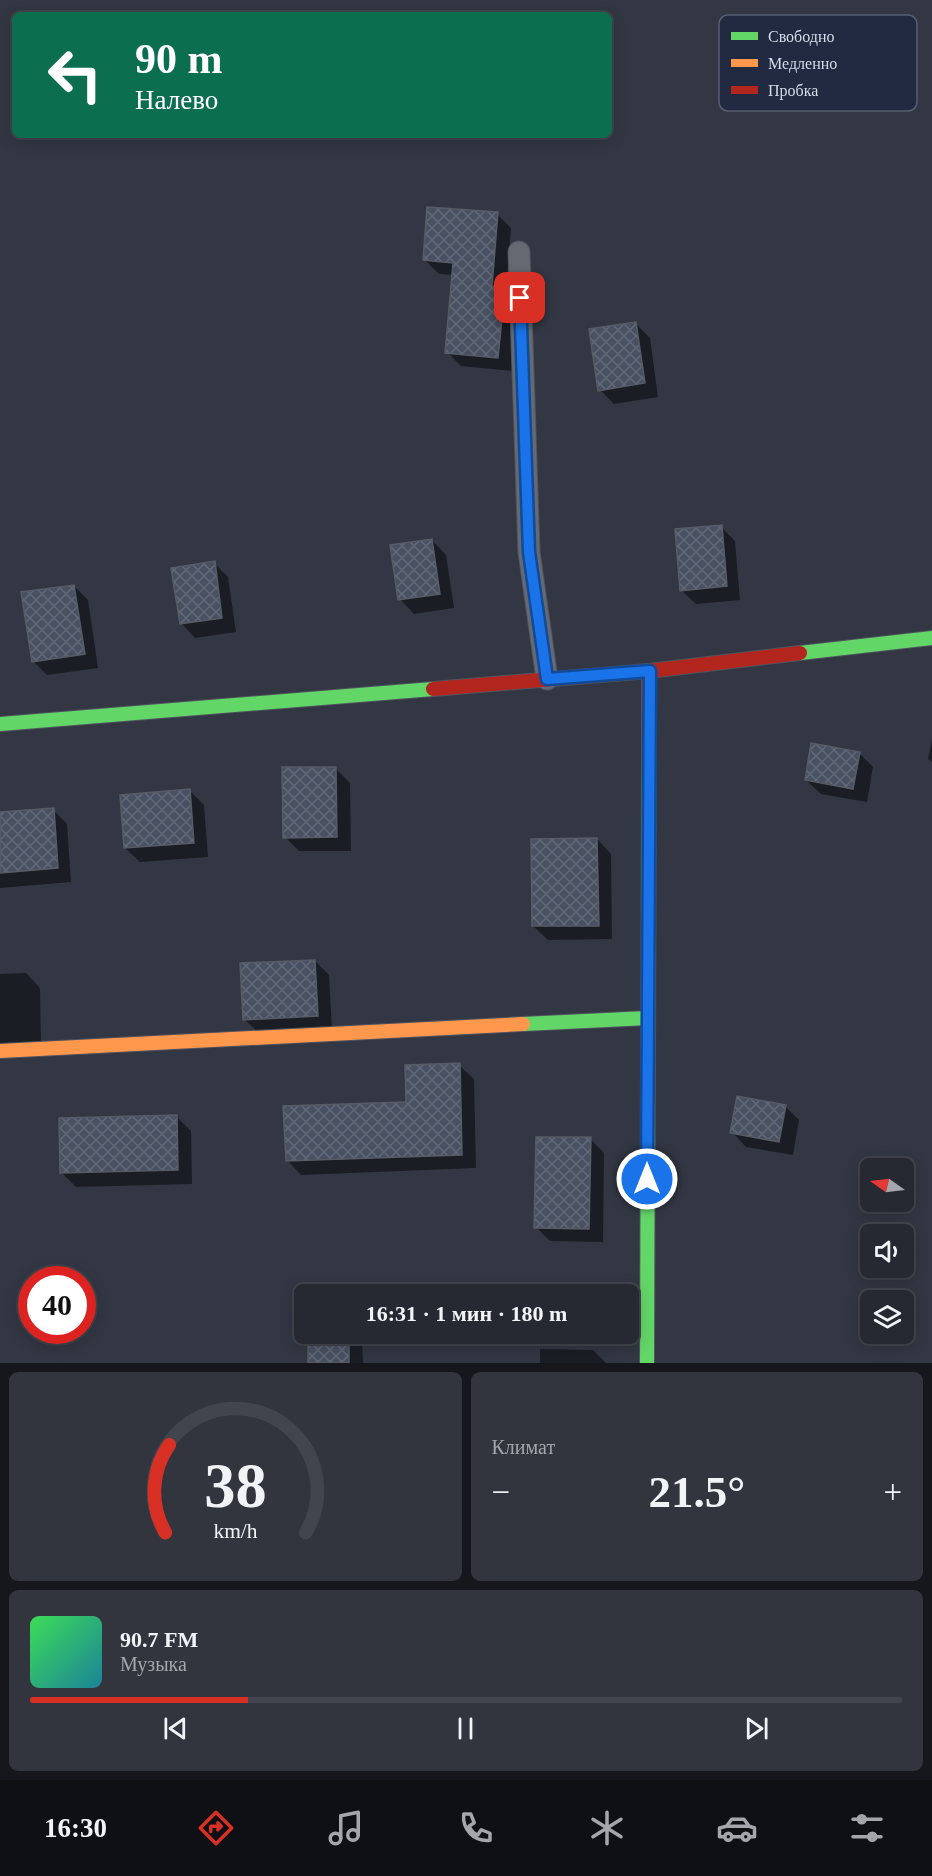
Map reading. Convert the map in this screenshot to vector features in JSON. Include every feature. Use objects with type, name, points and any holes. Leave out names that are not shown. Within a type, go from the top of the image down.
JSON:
[{"type":"street","points":[[0,724],[650,671],[932,638]]},
{"type":"street","points":[[646,1363],[650,671]]},
{"type":"street","points":[[0,1051],[648,1018]]},
{"type":"lane","points":[[519,252],[529,552],[547,679]]},
{"type":"building","points":[[427,207],[498,212],[492,286],[505,288],[498,358],[445,353],[453,263],[423,260]]},
{"type":"building","points":[[636,322],[645,383],[598,391],[589,329]]},
{"type":"building","points":[[722,525],[727,586],[680,591],[675,529]]},
{"type":"building","points":[[432,539],[440,594],[398,600],[390,545]]},
{"type":"building","points":[[215,561],[222,618],[180,624],[171,568]]},
{"type":"building","points":[[74,585],[85,654],[32,662],[21,592]]},
{"type":"building","points":[[811,743],[860,752],[853,789],[805,780]]},
{"type":"building","points":[[282,767],[336,767],[337,837],[283,838]]},
{"type":"building","points":[[190,789],[194,843],[124,848],[120,795]]},
{"type":"building","points":[[54,808],[58,868],[0,873],[0,812]]},
{"type":"building","points":[[597,838],[599,926],[532,926],[531,839]]},
{"type":"building","points":[[315,960],[318,1016],[243,1020],[240,963]]},
{"type":"building","points":[[460,1063],[462,1155],[286,1161],[283,1106],[406,1102],[405,1065]]},
{"type":"building","points":[[737,1096],[786,1105],[779,1142],[730,1133]]},
{"type":"building","points":[[177,1115],[178,1170],[60,1173],[59,1118]]},
{"type":"building","points":[[536,1137],[591,1137],[589,1229],[534,1228]]},
{"type":"building","points":[[308,1344],[349,1344],[349,1363],[308,1363]]},
{"type":"traffic: fast","points":[[800,653],[932,638]]},
{"type":"traffic: fast","points":[[0,724],[433,689]]},
{"type":"traffic: fast","points":[[647,1363],[649,753]]},
{"type":"traffic: fast","points":[[523,1024],[648,1018]]},
{"type":"traffic: slow","points":[[0,1051],[523,1024]]},
{"type":"traffic: jam","points":[[433,689],[649,671],[800,653]]},
{"type":"traffic: jam","points":[[649,671],[649,753]]},
{"type":"route","points":[[520,298],[529,552],[547,679],[650,671],[647,1179]]}]
